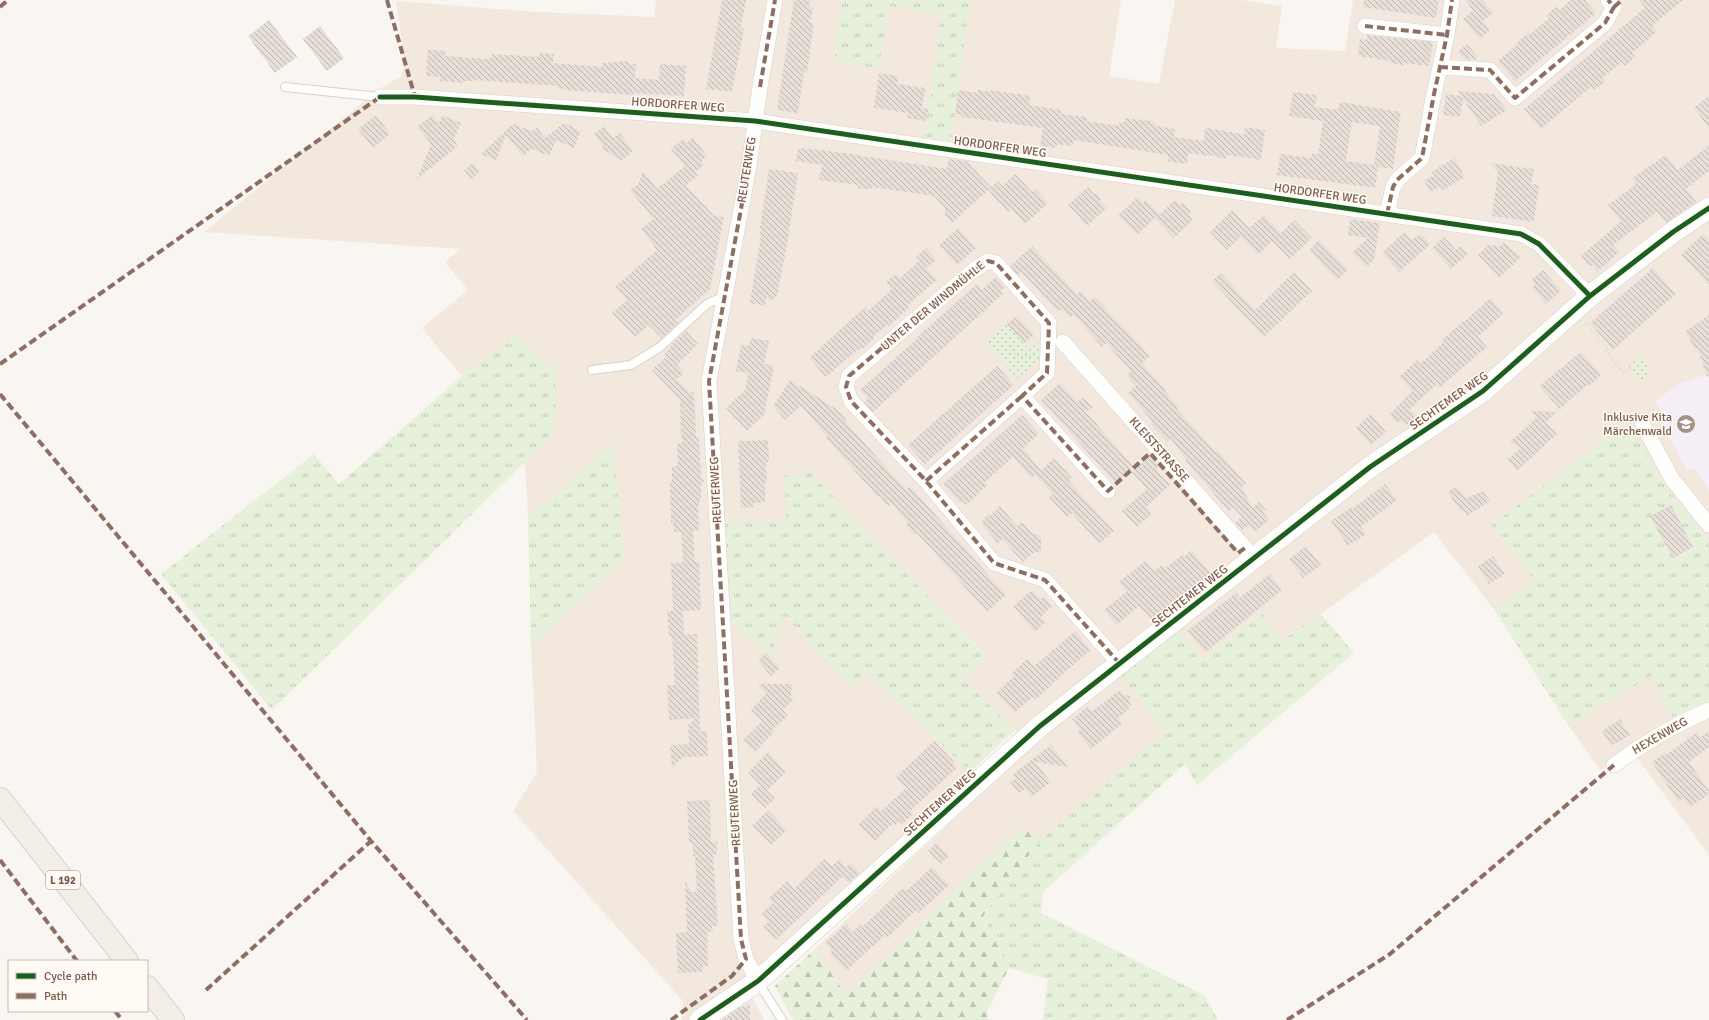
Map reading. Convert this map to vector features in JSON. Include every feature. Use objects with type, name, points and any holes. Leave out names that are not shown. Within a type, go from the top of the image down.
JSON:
[{"type":"main road","name":"L 192","points":[[0,799],[126,960]]},
{"type":"main road","points":[[148,988],[173,1020]]},
{"type":"street","name":"REUTERWEG","points":[[758,982],[746,959],[741,939],[709,381],[750,166],[755,121],[775,0]]},
{"type":"street","points":[[1387,214],[1393,187],[1397,180],[1422,158],[1447,35],[1452,0]]},
{"type":"street","points":[[1440,67],[1490,70],[1515,98],[1605,23],[1614,2]]},
{"type":"street","points":[[1365,26],[1447,35]]},
{"type":"street","name":"HORDORFER WEG","points":[[380,97],[416,97],[755,121],[1521,234],[1539,244],[1590,296]]},
{"type":"street","name":"SECHTEMER WEG","points":[[700,1020],[758,982],[1040,726],[1370,467],[1483,391],[1590,296],[1673,232],[1709,208]]},
{"type":"street","name":"UNTER DER WINDMÜHLE","points":[[926,481],[1047,373],[1049,323],[996,263],[988,261],[974,269],[849,376],[846,387],[851,401],[926,481],[994,563],[1045,580],[1120,664]]},
{"type":"street","name":"KLEISTSTRASSE","points":[[1063,342],[1254,558]]},
{"type":"street","points":[[1022,396],[1108,490]]},
{"type":"street","points":[[1643,425],[1672,479],[1709,525]]},
{"type":"street","name":"HEXENWEG","points":[[1614,765],[1647,742],[1682,722],[1709,710]]},
{"type":"lane","name":"HORDORFER WEG","points":[[285,87],[380,97]]},
{"type":"lane","points":[[592,370],[631,365],[660,347],[707,304],[725,296]]},
{"type":"lane","points":[[758,982],[782,1020]]},
{"type":"path","points":[[1575,310],[1597,336],[1597,338],[1608,349],[1606,351],[1624,373],[1630,368]]},
{"type":"path","points":[[1012,350],[1019,357],[1030,354],[1048,354]]},
{"type":"shaded area","points":[[656,0],[842,0],[834,61],[879,69],[889,6],[941,14],[925,138],[951,143],[971,0],[1121,0],[1109,76],[1159,84],[1175,0],[1241,0],[1282,6],[1276,48],[1345,51],[1353,0],[1709,0],[1709,540],[1660,479],[1628,422],[1491,525],[1536,581],[1493,608],[1434,532],[1282,641],[1202,659],[1179,632],[1166,732],[1042,838],[1020,829],[846,996],[816,948],[1032,746],[963,679],[987,657],[811,474],[787,521],[784,615],[851,686],[866,671],[970,772],[745,986],[765,1020],[682,1020],[683,1001],[513,811],[537,772],[531,645],[624,560],[613,443],[528,518],[525,462],[554,432],[516,334],[462,376],[422,328],[468,290],[445,262],[460,249],[204,232],[378,90],[401,76],[405,63],[396,1],[536,12],[654,17]]},
{"type":"shaded area","name":"Inklusive Kita Märchenwald","points":[[1709,374],[1709,491],[1695,469],[1687,471],[1670,438],[1662,432],[1663,416],[1655,401],[1679,384]]},
{"type":"shaded area","points":[[1653,675],[1680,733],[1709,718],[1709,855],[1629,747],[1601,771],[1569,726]]},
{"type":"green space","points":[[842,0],[971,0],[951,143],[925,138],[941,14],[889,6],[879,69],[834,61]]},
{"type":"green space","points":[[1007,324],[1029,350],[1045,336],[1043,368],[1037,361],[1017,379],[987,343]]},
{"type":"green space","points":[[516,334],[556,372],[554,432],[272,710],[161,574],[314,454],[339,484],[462,376]]},
{"type":"green space","points":[[1643,354],[1650,375],[1640,380],[1629,366]]},
{"type":"green space","points":[[1628,422],[1660,479],[1709,540],[1709,701],[1672,718],[1653,675],[1569,726],[1493,608],[1535,581],[1491,525]]},
{"type":"green space","points":[[613,443],[624,560],[531,645],[528,518]]},
{"type":"green space","points":[[811,473],[987,658],[963,679],[1015,730],[970,772],[866,671],[852,687],[784,615],[771,657],[732,624],[725,523],[787,521],[784,476]]},
{"type":"green space","points":[[1261,612],[1282,640],[1321,614],[1354,653],[1197,785],[1185,764],[1044,891],[1041,913],[1204,995],[1218,1020],[1043,1020],[1048,979],[1009,968],[983,916],[1042,838],[1165,732],[1121,675],[1179,631],[1202,659]]},
{"type":"green space","points":[[1020,829],[1042,838],[983,916],[1009,968],[987,1012],[988,1020],[793,1020],[775,986],[816,948],[846,996]]},
{"type":"building","points":[[722,0],[746,0],[741,28],[744,29],[732,92],[706,89]]},
{"type":"building","points":[[794,0],[810,0],[809,7],[813,8],[810,22],[814,23],[807,73],[804,72],[798,113],[777,110]]},
{"type":"building","points":[[1364,0],[1439,0],[1436,18],[1363,7]]},
{"type":"building","points":[[1465,0],[1482,0],[1493,13],[1483,21],[1490,30],[1480,39],[1463,19],[1473,10]]},
{"type":"building","points":[[1571,0],[1585,0],[1596,13],[1515,81],[1498,61],[1518,44],[1517,42],[1527,34],[1529,35],[1549,18],[1546,15],[1556,7],[1559,10]]},
{"type":"building","points":[[1639,0],[1683,0],[1652,26],[1657,32],[1632,53],[1635,57],[1625,66],[1622,62],[1602,78],[1605,82],[1594,90],[1591,87],[1541,129],[1524,109],[1645,8]]},
{"type":"building","points":[[269,20],[297,57],[275,73],[248,36]]},
{"type":"building","points":[[320,26],[344,58],[327,71],[303,39]]},
{"type":"building","points":[[1367,35],[1433,42],[1429,66],[1403,63],[1403,65],[1390,63],[1390,61],[1358,56],[1360,39],[1367,40]]},
{"type":"building","points":[[1467,44],[1478,57],[1475,60],[1465,59],[1458,52]]},
{"type":"building","points":[[428,50],[446,51],[445,56],[485,59],[492,58],[492,54],[539,57],[540,53],[554,54],[553,63],[603,67],[603,63],[627,61],[629,64],[636,64],[635,78],[659,80],[660,64],[686,66],[684,96],[634,93],[633,95],[564,90],[557,88],[557,86],[476,80],[464,81],[463,83],[440,81],[440,77],[426,76]]},
{"type":"building","points":[[879,73],[898,76],[897,84],[925,88],[922,108],[929,109],[927,121],[907,118],[908,113],[874,108]]},
{"type":"building","points":[[958,90],[978,93],[978,90],[991,92],[991,90],[1030,96],[1029,105],[1062,110],[1061,114],[1087,117],[1086,121],[1119,126],[1120,122],[1124,123],[1125,118],[1151,121],[1155,123],[1155,126],[1175,129],[1174,137],[1204,141],[1205,128],[1244,134],[1245,127],[1265,130],[1261,160],[1227,155],[1226,159],[1209,155],[1188,153],[1187,164],[1168,161],[1168,155],[1074,140],[1073,146],[1057,144],[1056,148],[1040,146],[1043,128],[962,117],[962,115],[955,114]]},
{"type":"building","points":[[1458,91],[1493,94],[1507,110],[1481,126],[1463,99],[1460,117],[1443,115],[1446,94],[1461,96]]},
{"type":"building","points":[[1293,92],[1317,95],[1315,107],[1338,110],[1340,102],[1401,112],[1393,169],[1378,167],[1375,188],[1277,175],[1280,154],[1311,158],[1312,153],[1318,154],[1323,121],[1289,116]],"holes":[[[1352,122],[1380,126],[1374,165],[1346,161]]]},
{"type":"building","points":[[1709,96],[1709,128],[1694,108]]},
{"type":"building","points":[[376,115],[390,134],[373,148],[358,129]]},
{"type":"building","points":[[433,115],[439,123],[442,115],[461,123],[454,140],[458,145],[454,144],[457,147],[417,179],[431,144],[417,127]]},
{"type":"building","points":[[564,123],[581,131],[574,148],[556,140],[549,156],[532,149],[523,156],[506,135],[496,160],[481,154],[513,124],[532,131],[537,127],[545,138]]},
{"type":"building","points":[[604,126],[613,138],[620,133],[633,151],[621,161],[602,148],[603,146],[594,134]]},
{"type":"building","points":[[693,138],[707,156],[701,161],[704,165],[695,172],[698,176],[686,185],[714,216],[724,217],[710,289],[675,320],[678,323],[662,338],[649,325],[635,337],[612,313],[627,300],[615,287],[657,250],[641,229],[653,219],[630,190],[638,185],[643,171],[657,189],[685,166],[671,149],[683,139],[686,143]]},
{"type":"building","points":[[1709,145],[1709,171],[1686,189],[1696,202],[1666,223],[1657,212],[1613,245],[1619,252],[1603,267],[1597,271],[1593,266],[1588,265],[1581,256],[1621,221],[1608,205],[1636,184],[1632,178],[1666,155],[1678,170]]},
{"type":"building","points":[[798,148],[830,151],[947,169],[948,159],[966,161],[991,187],[998,181],[1002,186],[1015,174],[1032,192],[1035,189],[1048,203],[1025,224],[1011,209],[1008,212],[988,190],[952,223],[945,215],[945,208],[934,196],[872,187],[871,189],[865,189],[858,188],[858,185],[819,180],[822,165],[796,161]]},
{"type":"building","points":[[1454,158],[1465,177],[1443,190],[1440,186],[1431,192],[1424,181],[1434,175],[1432,172]]},
{"type":"building","points":[[472,163],[480,171],[472,179],[464,171]]},
{"type":"building","points":[[1490,163],[1534,169],[1531,184],[1539,185],[1534,222],[1492,216],[1498,172]]},
{"type":"building","points":[[769,169],[798,173],[788,239],[777,296],[772,300],[766,298],[765,306],[750,303],[761,235],[760,228]]},
{"type":"building","points":[[1088,187],[1094,194],[1097,194],[1100,201],[1107,208],[1087,226],[1068,205]]},
{"type":"building","points":[[1138,197],[1143,203],[1146,200],[1160,214],[1175,200],[1180,205],[1183,203],[1191,212],[1188,214],[1193,220],[1174,238],[1155,218],[1137,235],[1118,215]]},
{"type":"building","points":[[1232,210],[1249,228],[1264,215],[1281,233],[1294,220],[1312,238],[1290,259],[1272,241],[1258,255],[1241,236],[1227,250],[1210,232]]},
{"type":"building","points":[[1350,219],[1380,223],[1374,260],[1366,267],[1352,253],[1368,238],[1348,235]]},
{"type":"building","points":[[958,228],[976,248],[957,265],[939,245]]},
{"type":"building","points":[[1404,232],[1412,240],[1418,235],[1420,237],[1422,235],[1430,244],[1400,272],[1382,253]]},
{"type":"building","points":[[1703,234],[1709,240],[1709,285],[1681,255]]},
{"type":"building","points":[[1444,237],[1456,250],[1460,246],[1468,254],[1451,269],[1432,248]]},
{"type":"building","points":[[1319,240],[1348,270],[1337,280],[1309,250]]},
{"type":"building","points":[[1504,242],[1521,257],[1499,278],[1478,255],[1488,245],[1500,246]]},
{"type":"building","points":[[1032,246],[1077,294],[1080,291],[1090,301],[1095,297],[1150,356],[1142,363],[1179,408],[1177,409],[1216,452],[1217,450],[1246,483],[1242,487],[1252,508],[1259,502],[1266,510],[1263,512],[1269,520],[1255,532],[1249,525],[1242,530],[1235,523],[1242,517],[1233,507],[1229,511],[1185,461],[1186,460],[1171,439],[1168,442],[1150,423],[1152,421],[1128,393],[1136,386],[1127,376],[1131,371],[1106,343],[1102,347],[1074,315],[1070,318],[1061,309],[1058,312],[1021,272],[1018,275],[1010,266]]},
{"type":"building","points":[[926,248],[937,260],[926,268],[937,280],[907,306],[909,308],[889,326],[888,324],[874,336],[874,339],[863,348],[856,351],[826,377],[809,358],[865,307],[868,311],[892,289],[886,282],[896,274],[900,278],[920,260],[916,257]]},
{"type":"building","points":[[1653,268],[1676,294],[1613,350],[1590,323]]},
{"type":"building","points":[[1543,270],[1561,291],[1546,304],[1532,288],[1535,285],[1531,280]]},
{"type":"building","points":[[1294,272],[1312,291],[1264,337],[1212,281],[1221,273],[1255,310]]},
{"type":"building","points":[[996,277],[1005,287],[1001,291],[1003,294],[873,412],[864,402],[868,399],[860,390],[977,284],[982,290]]},
{"type":"building","points":[[1490,298],[1504,313],[1478,337],[1487,347],[1439,388],[1436,385],[1410,409],[1416,415],[1411,422],[1406,425],[1401,420],[1397,423],[1389,415],[1412,391],[1399,377],[1417,360],[1420,364],[1444,342],[1442,340]]},
{"type":"building","points":[[1709,315],[1709,376],[1707,377],[1698,349],[1695,350],[1686,331]]},
{"type":"building","points":[[1017,316],[1034,335],[1024,344],[1007,324]]},
{"type":"building","points":[[686,331],[698,344],[677,365],[684,373],[677,379],[690,393],[694,392],[696,438],[699,437],[701,478],[704,481],[701,485],[701,498],[698,505],[699,530],[693,531],[695,562],[699,561],[701,610],[683,611],[684,635],[697,634],[700,731],[707,731],[708,756],[684,757],[672,768],[670,745],[689,744],[688,725],[696,718],[669,720],[667,685],[675,685],[672,636],[669,636],[667,611],[673,611],[671,563],[683,562],[681,532],[674,532],[673,522],[671,522],[670,481],[672,481],[672,467],[678,466],[677,444],[683,442],[681,435],[680,400],[652,370],[666,357],[664,354],[671,347],[670,346]]},
{"type":"building","points":[[751,338],[769,341],[764,364],[774,366],[764,415],[747,431],[726,408],[745,390],[748,373],[736,371],[741,345],[749,346]]},
{"type":"building","points":[[1581,352],[1601,375],[1589,386],[1587,385],[1560,409],[1539,386]]},
{"type":"building","points":[[997,366],[1014,385],[925,464],[908,445]]},
{"type":"building","points":[[790,380],[838,410],[846,419],[845,421],[906,490],[910,486],[1006,595],[987,612],[917,533],[914,535],[906,525],[908,523],[891,503],[888,506],[880,496],[878,497],[826,438],[827,436],[801,406],[785,420],[773,406]]},
{"type":"building","points":[[1060,383],[1077,402],[1083,397],[1093,407],[1086,412],[1134,467],[1115,483],[1041,400]]},
{"type":"building","points":[[1532,411],[1557,412],[1546,422],[1557,434],[1517,471],[1507,460],[1520,449],[1510,442],[1536,418]]},
{"type":"building","points":[[1371,414],[1386,432],[1371,445],[1356,428]]},
{"type":"building","points":[[1022,415],[1039,434],[1023,448],[1041,470],[1054,458],[1072,478],[1069,481],[1114,531],[1099,544],[1072,513],[1067,517],[1049,497],[1053,494],[1035,475],[1031,478],[1013,457],[985,482],[988,485],[966,505],[963,501],[960,503],[943,484]]},
{"type":"building","points":[[768,440],[769,461],[766,463],[767,483],[765,483],[765,502],[753,503],[753,507],[741,508],[738,441]]},
{"type":"building","points":[[1150,456],[1159,466],[1156,469],[1170,485],[1146,507],[1152,514],[1137,527],[1122,511],[1147,489],[1132,472]]},
{"type":"building","points":[[1385,484],[1397,500],[1361,527],[1366,534],[1348,546],[1331,521],[1352,507],[1353,508]]},
{"type":"building","points":[[1456,487],[1466,498],[1483,491],[1490,501],[1467,516],[1463,510],[1460,511],[1448,492]]},
{"type":"building","points":[[1671,505],[1693,547],[1673,558],[1650,516]]},
{"type":"building","points":[[1000,506],[1017,526],[1022,522],[1033,534],[1037,534],[1041,538],[1041,552],[1034,552],[1023,562],[1002,539],[998,543],[981,523],[988,514],[989,516]]},
{"type":"building","points":[[1306,546],[1321,565],[1303,578],[1289,559]]},
{"type":"building","points":[[1191,550],[1212,574],[1153,621],[1139,606],[1117,625],[1104,610],[1127,591],[1119,582],[1145,561],[1154,571],[1162,565],[1165,569],[1183,554],[1185,556]]},
{"type":"building","points":[[1493,556],[1505,574],[1489,584],[1478,566]]},
{"type":"building","points":[[1270,574],[1282,590],[1207,651],[1204,651],[1187,631],[1236,593],[1239,598]]},
{"type":"building","points":[[1032,590],[1040,599],[1044,596],[1052,606],[1041,617],[1046,622],[1035,632],[1013,606]]},
{"type":"building","points":[[1075,631],[1091,650],[1036,700],[1033,697],[1015,712],[996,693],[1014,676],[1011,674],[1027,659],[1034,666]]},
{"type":"building","points":[[766,653],[780,668],[771,676],[758,661]]},
{"type":"building","points":[[757,684],[792,684],[791,697],[794,699],[783,710],[788,716],[772,730],[774,732],[755,752],[743,740],[762,721],[751,710],[766,693]]},
{"type":"building","points":[[1120,690],[1125,695],[1130,696],[1129,702],[1132,704],[1128,710],[1118,718],[1122,724],[1091,749],[1077,732],[1080,730],[1072,719],[1088,706],[1092,711]]},
{"type":"building","points":[[1620,719],[1630,735],[1611,746],[1602,731]]},
{"type":"building","points":[[1709,731],[1709,747],[1689,762],[1709,791],[1709,794],[1690,807],[1683,798],[1678,802],[1652,762],[1665,753],[1666,755],[1697,732],[1700,737]]},
{"type":"building","points":[[934,741],[954,762],[953,764],[957,768],[910,811],[913,814],[902,824],[899,821],[895,825],[893,823],[875,841],[858,825],[877,806],[881,811],[906,788],[896,777]]},
{"type":"building","points":[[1051,745],[1068,767],[1035,762],[1051,782],[1031,797],[1025,789],[1019,793],[1010,782],[1016,778],[1013,774]]},
{"type":"building","points":[[768,752],[786,772],[767,791],[775,798],[765,808],[751,794],[760,785],[748,772]]},
{"type":"building","points":[[710,800],[711,842],[717,842],[717,854],[713,855],[718,926],[712,926],[713,932],[707,932],[708,966],[703,966],[703,972],[678,973],[676,933],[687,932],[685,882],[692,892],[697,892],[693,843],[689,843],[687,801]]},
{"type":"building","points":[[768,810],[787,830],[771,845],[752,826]]},
{"type":"building","points":[[936,843],[949,856],[941,864],[928,851]]},
{"type":"building","points":[[824,859],[832,866],[839,859],[846,867],[850,863],[860,873],[848,883],[842,877],[776,940],[763,927],[768,922],[761,914],[773,903],[769,898],[787,881],[794,889]]},
{"type":"building","points":[[932,867],[949,885],[919,913],[916,910],[887,938],[884,936],[846,971],[830,953],[832,951],[825,943],[846,924],[853,932],[860,925],[862,927],[903,888],[906,891]]},
{"type":"building","points":[[750,1005],[750,1020],[722,1020],[740,1007]]},
{"type":"marked path","points":[[0,7],[8,0]]},
{"type":"marked path","points":[[387,0],[415,97]]},
{"type":"marked path","points":[[760,87],[775,0]]},
{"type":"marked path","points":[[1387,214],[1393,187],[1397,180],[1422,158],[1447,35],[1452,0]]},
{"type":"marked path","points":[[1440,67],[1490,70],[1515,98],[1605,23],[1614,7],[1608,0]]},
{"type":"marked path","points":[[1614,7],[1622,0]]},
{"type":"marked path","points":[[1365,26],[1447,35]]},
{"type":"marked path","points":[[0,364],[380,97]]},
{"type":"marked path","points":[[671,1020],[732,976],[746,959],[741,939],[709,381],[749,166]]},
{"type":"marked path","points":[[1120,664],[1045,580],[994,563],[926,481],[851,401],[846,387],[849,376],[975,269],[988,261],[996,263],[1049,323],[1047,373],[1022,396],[1108,491],[1150,453],[1238,553],[1245,548]]},
{"type":"marked path","points":[[0,394],[371,841],[527,1020]]},
{"type":"marked path","points":[[926,481],[1022,396]]},
{"type":"marked path","points":[[1287,1020],[1390,954],[1614,765]]},
{"type":"marked path","points":[[206,990],[371,841]]},
{"type":"marked path","points":[[0,860],[76,960]]},
{"type":"marked path","points":[[116,1012],[122,1020]]},
{"type":"cycle path","points":[[380,97],[415,97],[755,121],[1521,234],[1539,244],[1590,296]]},
{"type":"cycle path","points":[[700,1020],[758,981],[1040,726],[1370,467],[1483,391],[1590,296],[1673,232],[1709,208]]},
{"type":"place","name":"Inklusive Kita Märchenwald","points":[[1686,424]]}]
